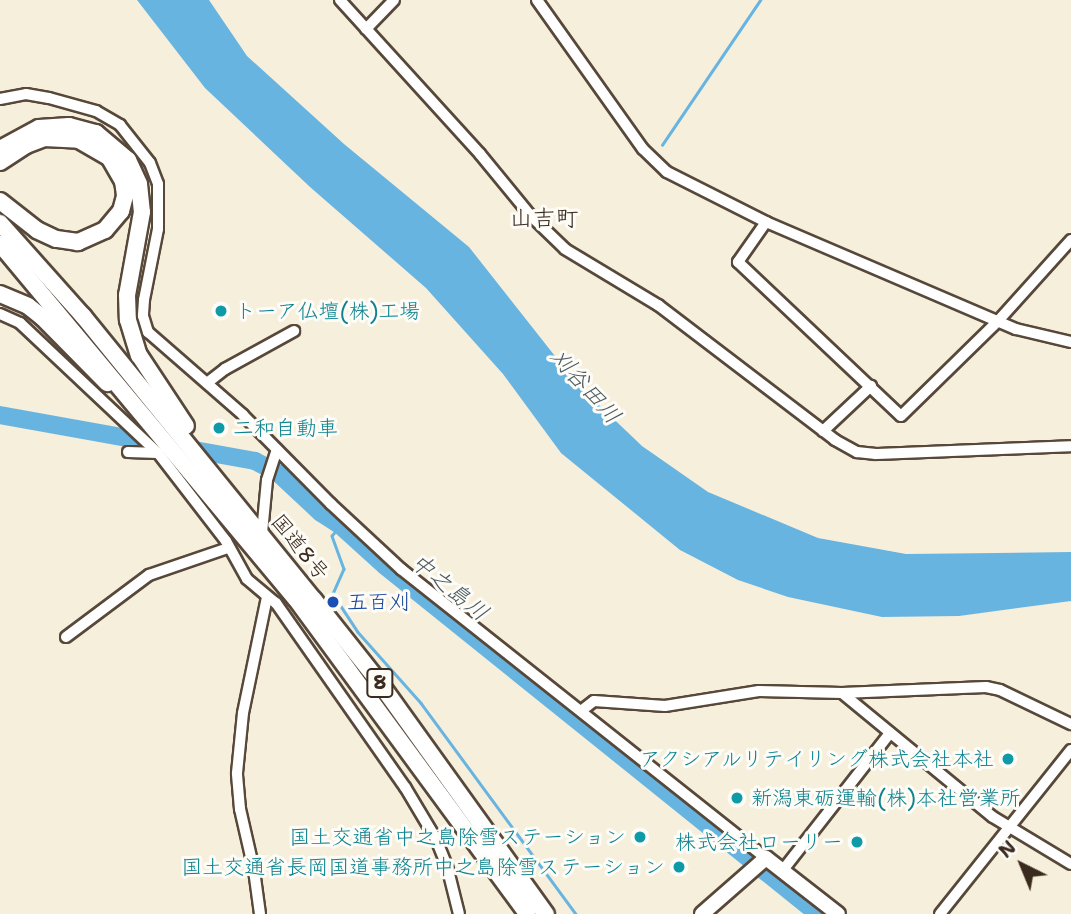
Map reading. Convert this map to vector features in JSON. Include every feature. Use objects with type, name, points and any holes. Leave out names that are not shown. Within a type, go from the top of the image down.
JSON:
[{"type":"highway","points":[[0,149],[40,128],[69,125],[96,133],[128,160],[139,184],[142,212],[127,295],[130,333],[147,369],[184,432]]},
{"type":"highway","points":[[0,162],[26,145],[44,138],[79,140],[109,158],[123,181],[125,196],[121,211],[105,230],[78,242],[56,239],[37,230],[0,201]]},
{"type":"highway","name":"国道8号","points":[[0,223],[208,461],[379,682],[547,914]]},
{"type":"highway","name":"国道8号","points":[[0,244],[296,599],[527,914]]},
{"type":"highway","points":[[0,294],[28,306],[42,317],[159,433]]},
{"type":"main road","points":[[702,914],[766,858],[838,914]]},
{"type":"street","points":[[340,0],[531,216],[565,249],[658,304],[823,431],[857,452],[876,454],[1071,446]]},
{"type":"street","points":[[366,29],[394,0]]},
{"type":"street","points":[[537,0],[653,160],[667,172],[766,222],[998,321],[1046,338],[1071,342]]},
{"type":"street","points":[[0,99],[26,94],[96,111],[120,125],[154,172],[159,198],[158,229],[144,300],[148,332],[207,383],[401,569],[766,858]]},
{"type":"street","points":[[766,222],[738,262],[901,416],[998,321],[1071,240]]},
{"type":"street","points":[[0,314],[20,323],[158,453],[226,541],[247,579],[276,603],[289,619],[352,709],[436,839],[447,866],[459,914]]},
{"type":"street","points":[[207,383],[225,369],[294,331]]},
{"type":"street","points":[[823,431],[871,386]]},
{"type":"street","points":[[257,527],[277,450]]},
{"type":"street","points":[[128,452],[158,453]]},
{"type":"street","points":[[65,637],[149,575],[228,548]]},
{"type":"street","points":[[260,914],[254,870],[240,809],[237,773],[243,713],[267,597]]},
{"type":"street","points":[[581,711],[594,701],[665,706],[759,691],[842,693],[986,687],[1000,690],[1071,724]]},
{"type":"street","points":[[842,693],[993,817],[1071,864]]},
{"type":"street","points":[[352,709],[369,696]]},
{"type":"street","points":[[783,870],[890,733]]},
{"type":"street","points":[[940,914],[1071,750]]},
{"type":"water","points":[[137,0],[209,0],[247,56],[344,144],[469,247],[577,384],[642,446],[708,492],[818,538],[906,554],[1071,552],[1071,601],[959,616],[882,617],[788,597],[738,580],[680,550],[561,453],[503,374],[426,288],[310,187],[205,88]]},
{"type":"waterway","points":[[662,145],[760,0]]},
{"type":"waterway","name":"中之島川","points":[[0,415],[255,461],[279,474],[385,566],[818,914]]},
{"type":"waterway","points":[[341,526],[332,536],[344,569],[333,594],[358,632],[421,703],[576,914]]},
{"type":"place","name":"トーア仏壇(株)工場","points":[[221,311]]},
{"type":"place","name":"二和自動車","points":[[219,428]]},
{"type":"place","name":"五百刈","points":[[333,602]]},
{"type":"place","name":"アクシアルリテイリング株式会社本社","points":[[1008,759]]},
{"type":"place","name":"新潟東砺運輸(株)本社営業所","points":[[737,798]]},
{"type":"place","name":"国土交通省中之島除雪ステーション","points":[[640,837]]},
{"type":"place","name":"株式会社ローリー","points":[[857,842]]},
{"type":"place","name":"国土交通省長岡国道事務所中之島除雪ステーション","points":[[679,867]]},
{"type":"district","name":"山吉町","points":[[544,218]]},
{"type":"water label","name":"刈谷田川","points":[[586,386]]}]
